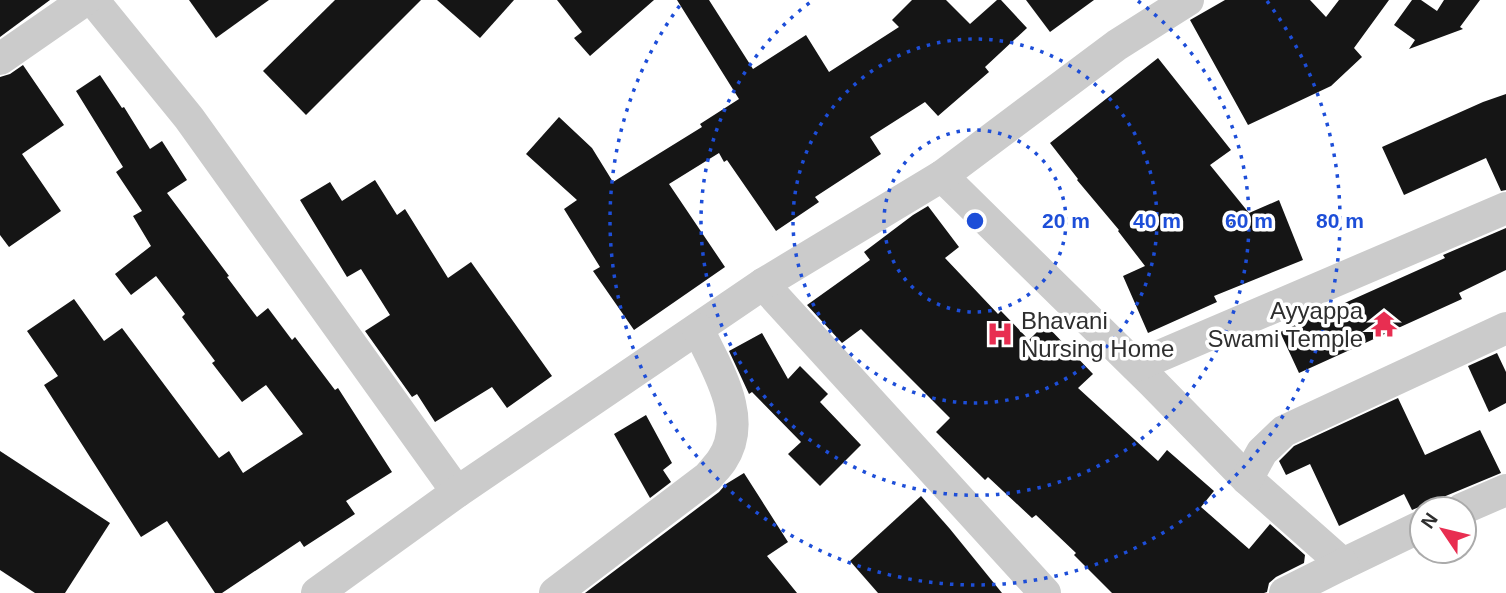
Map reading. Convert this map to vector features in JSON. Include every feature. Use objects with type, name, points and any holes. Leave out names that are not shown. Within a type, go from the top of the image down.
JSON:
[{"type":"street","points":[[0,59],[85,0]]},
{"type":"street","points":[[93,0],[189,118],[457,492]]},
{"type":"street","points":[[317,593],[457,492],[763,285],[942,176],[1117,45],[1188,0]]},
{"type":"street","points":[[942,176],[1247,479],[1343,564]]},
{"type":"street","points":[[1136,366],[1506,208]]},
{"type":"street","points":[[763,285],[1045,593]]},
{"type":"street","points":[[1247,479],[1262,452],[1284,431],[1506,328]]},
{"type":"street","points":[[555,593],[708,477],[723,459],[730,441],[733,419],[730,398],[698,329]]},
{"type":"street","points":[[1478,502],[1506,490]]},
{"type":"street","points":[[1285,593],[1408,533]]},
{"type":"building","points":[[0,0],[50,0],[0,37]]},
{"type":"building","points":[[189,0],[269,0],[216,38]]},
{"type":"building","points":[[335,0],[421,0],[306,115],[263,71]]},
{"type":"building","points":[[437,0],[514,0],[480,38]]},
{"type":"building","points":[[557,0],[654,0],[590,56],[574,38],[582,32]]},
{"type":"building","points":[[677,0],[709,0],[753,69],[806,35],[829,72],[899,27],[892,20],[912,0],[946,0],[970,24],[997,0],[1001,0],[1027,28],[985,67],[989,72],[938,116],[925,102],[870,137],[881,154],[815,197],[819,202],[776,231],[727,160],[724,162],[719,153],[669,184],[725,267],[634,330],[593,271],[600,267],[564,209],[577,200],[526,154],[559,117],[592,148],[613,182],[702,127],[700,124],[739,99]]},
{"type":"building","points":[[1026,0],[1094,0],[1050,32]]},
{"type":"building","points":[[1225,0],[1310,0],[1326,17],[1339,0],[1389,0],[1354,48],[1362,57],[1331,86],[1248,125],[1190,20]]},
{"type":"building","points":[[1412,0],[1421,0],[1437,11],[1444,0],[1480,0],[1460,27],[1463,29],[1409,49],[1415,40],[1394,25]]},
{"type":"building","points":[[1158,58],[1231,150],[1210,165],[1249,213],[1279,200],[1303,260],[1214,296],[1217,302],[1148,333],[1123,276],[1145,266],[1050,143]]},
{"type":"building","points":[[23,65],[64,125],[22,154],[61,211],[9,247],[0,235],[0,77]]},
{"type":"building","points":[[100,75],[150,149],[162,141],[187,180],[167,193],[229,276],[227,277],[257,317],[268,308],[292,340],[295,337],[335,390],[338,388],[392,472],[346,501],[355,514],[304,547],[300,541],[222,593],[215,593],[167,521],[141,537],[44,385],[58,376],[27,331],[74,299],[104,341],[122,328],[219,458],[229,451],[243,473],[303,434],[266,385],[242,402],[212,363],[215,361],[182,317],[185,314],[156,276],[131,295],[115,274],[151,246],[133,216],[142,211],[116,172],[123,167],[76,91]]},
{"type":"building","points":[[1506,94],[1506,190],[1501,191],[1486,158],[1404,195],[1382,147]]},
{"type":"building","points":[[375,180],[397,215],[405,209],[448,278],[471,262],[552,376],[507,408],[492,387],[435,422],[417,394],[412,397],[365,331],[390,315],[361,269],[347,277],[300,200],[330,182],[342,201]]},
{"type":"building","points":[[928,206],[959,247],[945,258],[998,314],[1001,311],[1029,340],[1045,324],[1093,374],[1078,388],[1158,461],[1167,450],[1214,491],[1201,507],[1249,549],[1270,524],[1305,555],[1304,563],[1276,577],[1264,593],[1112,593],[1074,555],[1076,553],[1036,515],[1032,518],[988,477],[985,480],[936,432],[950,418],[861,329],[842,343],[807,305],[870,260],[864,252]]},
{"type":"building","points":[[1506,228],[1506,270],[1459,293],[1462,299],[1299,373],[1280,332]]},
{"type":"building","points":[[762,333],[788,379],[800,366],[828,394],[820,402],[861,445],[820,486],[788,454],[801,442],[752,392],[749,394],[729,351]]},
{"type":"building","points":[[1497,353],[1506,372],[1506,403],[1489,412],[1468,366]]},
{"type":"building","points":[[1398,398],[1425,455],[1480,430],[1501,473],[1448,495],[1408,495],[1408,502],[1404,494],[1339,526],[1310,464],[1286,475],[1279,461],[1294,446]]},
{"type":"building","points":[[646,415],[672,463],[663,470],[671,482],[650,498],[614,434]]},
{"type":"building","points":[[0,451],[110,523],[65,593],[35,593],[0,570]]},
{"type":"building","points":[[744,473],[788,542],[767,556],[797,593],[585,593],[726,484]]},
{"type":"building","points":[[921,496],[1002,593],[878,593],[850,561]]},
{"type":"place","name":"Ayyappa Swami Temple","points":[[1384,324]]},
{"type":"place","name":"Bhavani Nursing Home","points":[[1000,334]]}]
